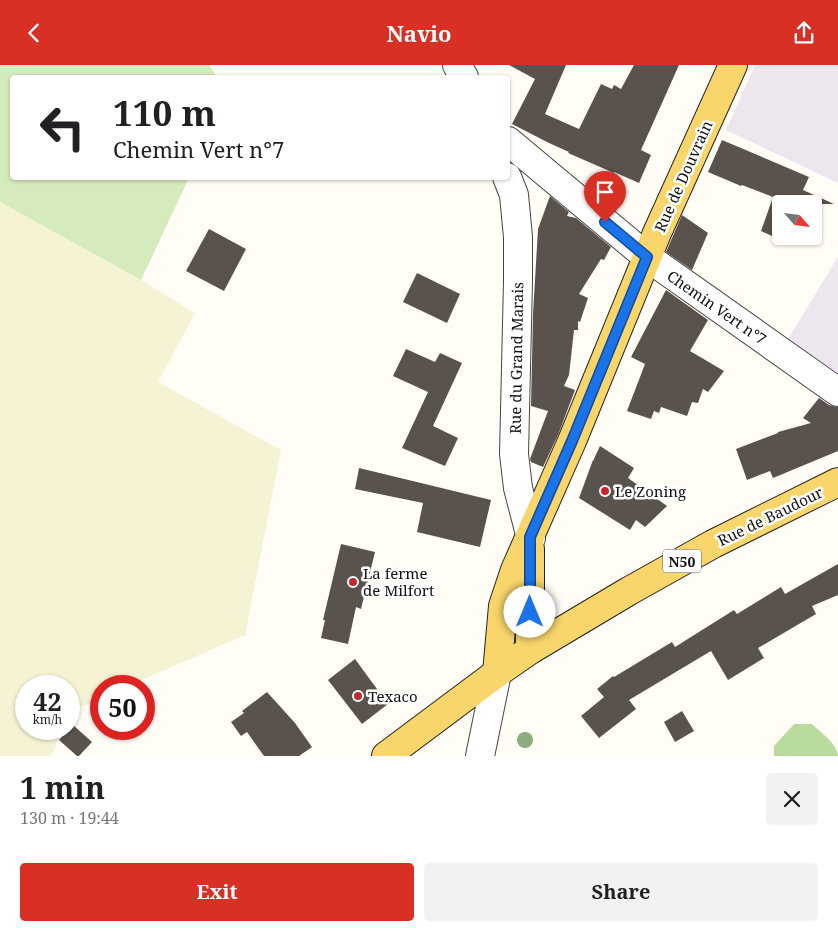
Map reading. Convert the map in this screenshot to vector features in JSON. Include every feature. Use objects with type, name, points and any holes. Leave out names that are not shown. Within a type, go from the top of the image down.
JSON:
[{"type":"main road","name":"Rue de Douvrain","points":[[497,673],[503,606],[515,570],[572,441],[647,257],[733,65]]},
{"type":"main road","name":"Rue de Baudour","points":[[497,673],[530,649],[629,591],[713,544],[838,482]]},
{"type":"main road","name":"Rue de Douvrain","points":[[530,537],[530,649]]},
{"type":"main road","name":"N50","points":[[386,756],[497,673]]},
{"type":"street","name":"Chemin Vert n°7","points":[[510,143],[647,257],[838,392]]},
{"type":"street","name":"Rue du Grand Marais","points":[[508,180],[514,195],[518,237],[514,454],[518,488],[530,537]]},
{"type":"street","points":[[480,756],[497,673]]},
{"type":"shaded area","points":[[755,65],[838,65],[838,183],[726,130]]},
{"type":"shaded area","points":[[0,202],[141,280],[195,313],[158,382],[281,450],[245,635],[153,675],[90,675],[90,703],[80,707],[80,675],[15,675],[15,740],[58,740],[51,756],[0,756]]},
{"type":"shaded area","points":[[838,257],[838,376],[788,339]]},
{"type":"green space","points":[[0,65],[209,65],[216,75],[10,75],[10,180],[188,180],[141,280],[0,202]]},
{"type":"green space","points":[[794,724],[812,724],[832,743],[838,756],[774,756],[774,746]]},
{"type":"building","points":[[509,65],[566,65],[545,114],[579,129],[601,84],[612,89],[614,85],[621,89],[634,65],[679,65],[641,150],[651,155],[639,183],[568,153],[512,124],[535,79]]},
{"type":"building","points":[[722,140],[809,177],[803,190],[814,195],[772,195],[772,197],[708,172]]},
{"type":"building","points":[[550,196],[569,212],[567,216],[576,218],[611,247],[604,260],[601,259],[579,294],[588,298],[580,322],[578,321],[578,330],[574,330],[569,375],[564,386],[575,390],[558,435],[543,467],[531,462],[530,459],[548,411],[531,406],[533,314],[538,229]]},
{"type":"building","points":[[822,199],[834,204],[822,204]]},
{"type":"building","points":[[772,200],[772,236],[761,231]]},
{"type":"building","points":[[682,215],[708,233],[692,270],[666,252]]},
{"type":"building","points":[[209,229],[246,249],[224,291],[186,271]]},
{"type":"building","points":[[417,273],[460,294],[447,323],[403,302]]},
{"type":"building","points":[[666,290],[708,320],[690,351],[724,371],[708,392],[703,389],[698,403],[692,402],[687,416],[661,407],[659,413],[654,411],[651,419],[627,411],[645,364],[631,357]]},
{"type":"building","points":[[406,349],[435,362],[440,353],[462,363],[433,426],[458,438],[445,466],[402,448],[428,392],[393,376]]},
{"type":"building","points":[[819,398],[829,405],[838,407],[838,451],[773,478],[770,471],[747,480],[736,449],[778,432],[811,423],[803,418]]},
{"type":"building","points":[[600,446],[634,468],[628,478],[667,506],[645,527],[636,520],[630,530],[579,498]]},
{"type":"building","points":[[359,468],[491,500],[480,547],[417,532],[423,503],[355,489]]},
{"type":"building","points":[[341,544],[375,552],[361,609],[356,607],[348,644],[321,638],[325,620],[323,620]]},
{"type":"building","points":[[838,564],[838,595],[812,606],[816,614],[758,648],[764,658],[728,680],[711,651],[629,700],[636,709],[599,738],[581,716],[604,697],[597,689],[613,676],[672,642],[675,647],[734,610],[737,614],[781,587],[785,594]]},
{"type":"building","points":[[355,659],[388,704],[362,724],[328,680]]},
{"type":"building","points":[[267,692],[295,723],[312,747],[299,756],[264,756],[247,732],[241,736],[231,722]]},
{"type":"building","points":[[682,711],[694,731],[675,742],[664,722]]},
{"type":"building","points":[[80,731],[92,742],[77,756],[59,740],[80,740]]},
{"type":"place","name":"Le Zoning","points":[[605,491]]},
{"type":"place","name":"La ferme de Milfort","points":[[353,582]]},
{"type":"place","name":"Texaco","points":[[358,696]]},
{"type":"route","points":[[530,612],[530,537],[572,441],[647,257],[605,222]]}]
